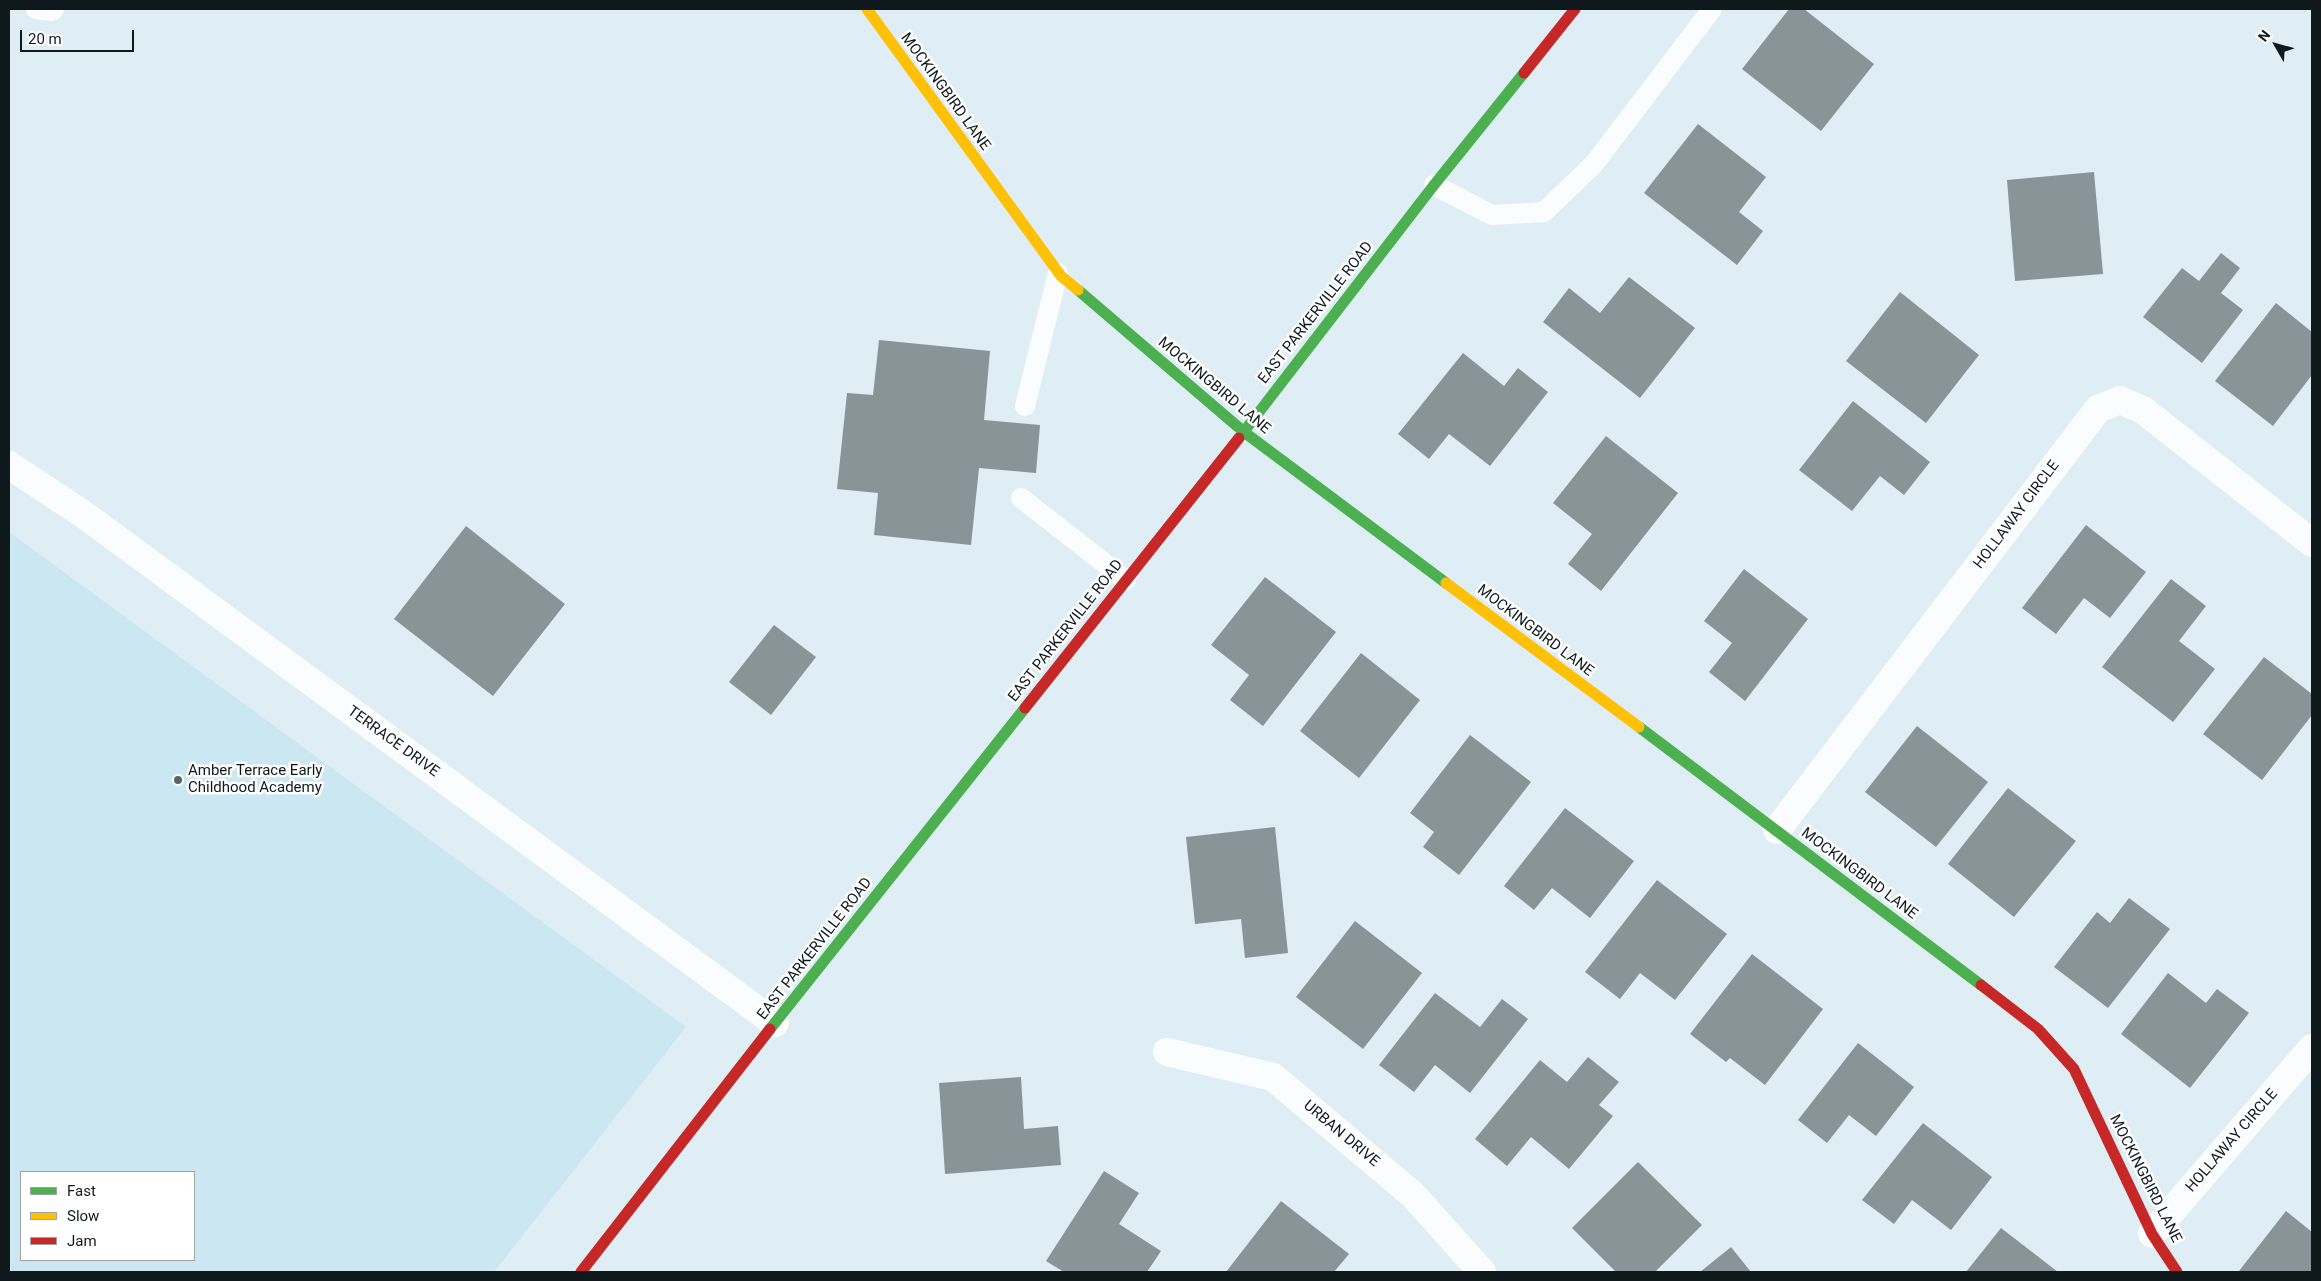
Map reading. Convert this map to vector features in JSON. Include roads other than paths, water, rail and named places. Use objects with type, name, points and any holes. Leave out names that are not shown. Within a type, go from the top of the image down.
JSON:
[{"type":"street","name":"MOCKINGBIRD LANE","points":[[867,9],[1058,273],[1244,432],[1777,830],[2038,1030],[2074,1069],[2152,1234],[2177,1272]]},
{"type":"street","name":"EAST PARKERVILLE ROAD","points":[[582,1272],[775,1023],[1244,432],[1434,184],[1575,9]]},
{"type":"street","name":"HOLLAWAY CIRCLE","points":[[1777,830],[2098,409],[2120,400],[2143,410],[2312,543]]},
{"type":"street","name":"TERRACE DRIVE","points":[[9,465],[99,526],[775,1023]]},
{"type":"street","name":"HOLLAWAY CIRCLE","points":[[2152,1234],[2312,1048]]},
{"type":"street","name":"URBAN DRIVE","points":[[1167,1052],[1272,1077],[1412,1195],[1482,1272]]},
{"type":"lane","points":[[36,9],[52,11],[54,9]]},
{"type":"lane","points":[[1434,184],[1492,215],[1544,212],[1594,164],[1712,9]]},
{"type":"lane","points":[[1025,406],[1058,273]]},
{"type":"lane","points":[[1021,498],[1126,580]]},
{"type":"place","name":"Amber Terrace Early Childhood Academy","points":[[178,780]]}]
